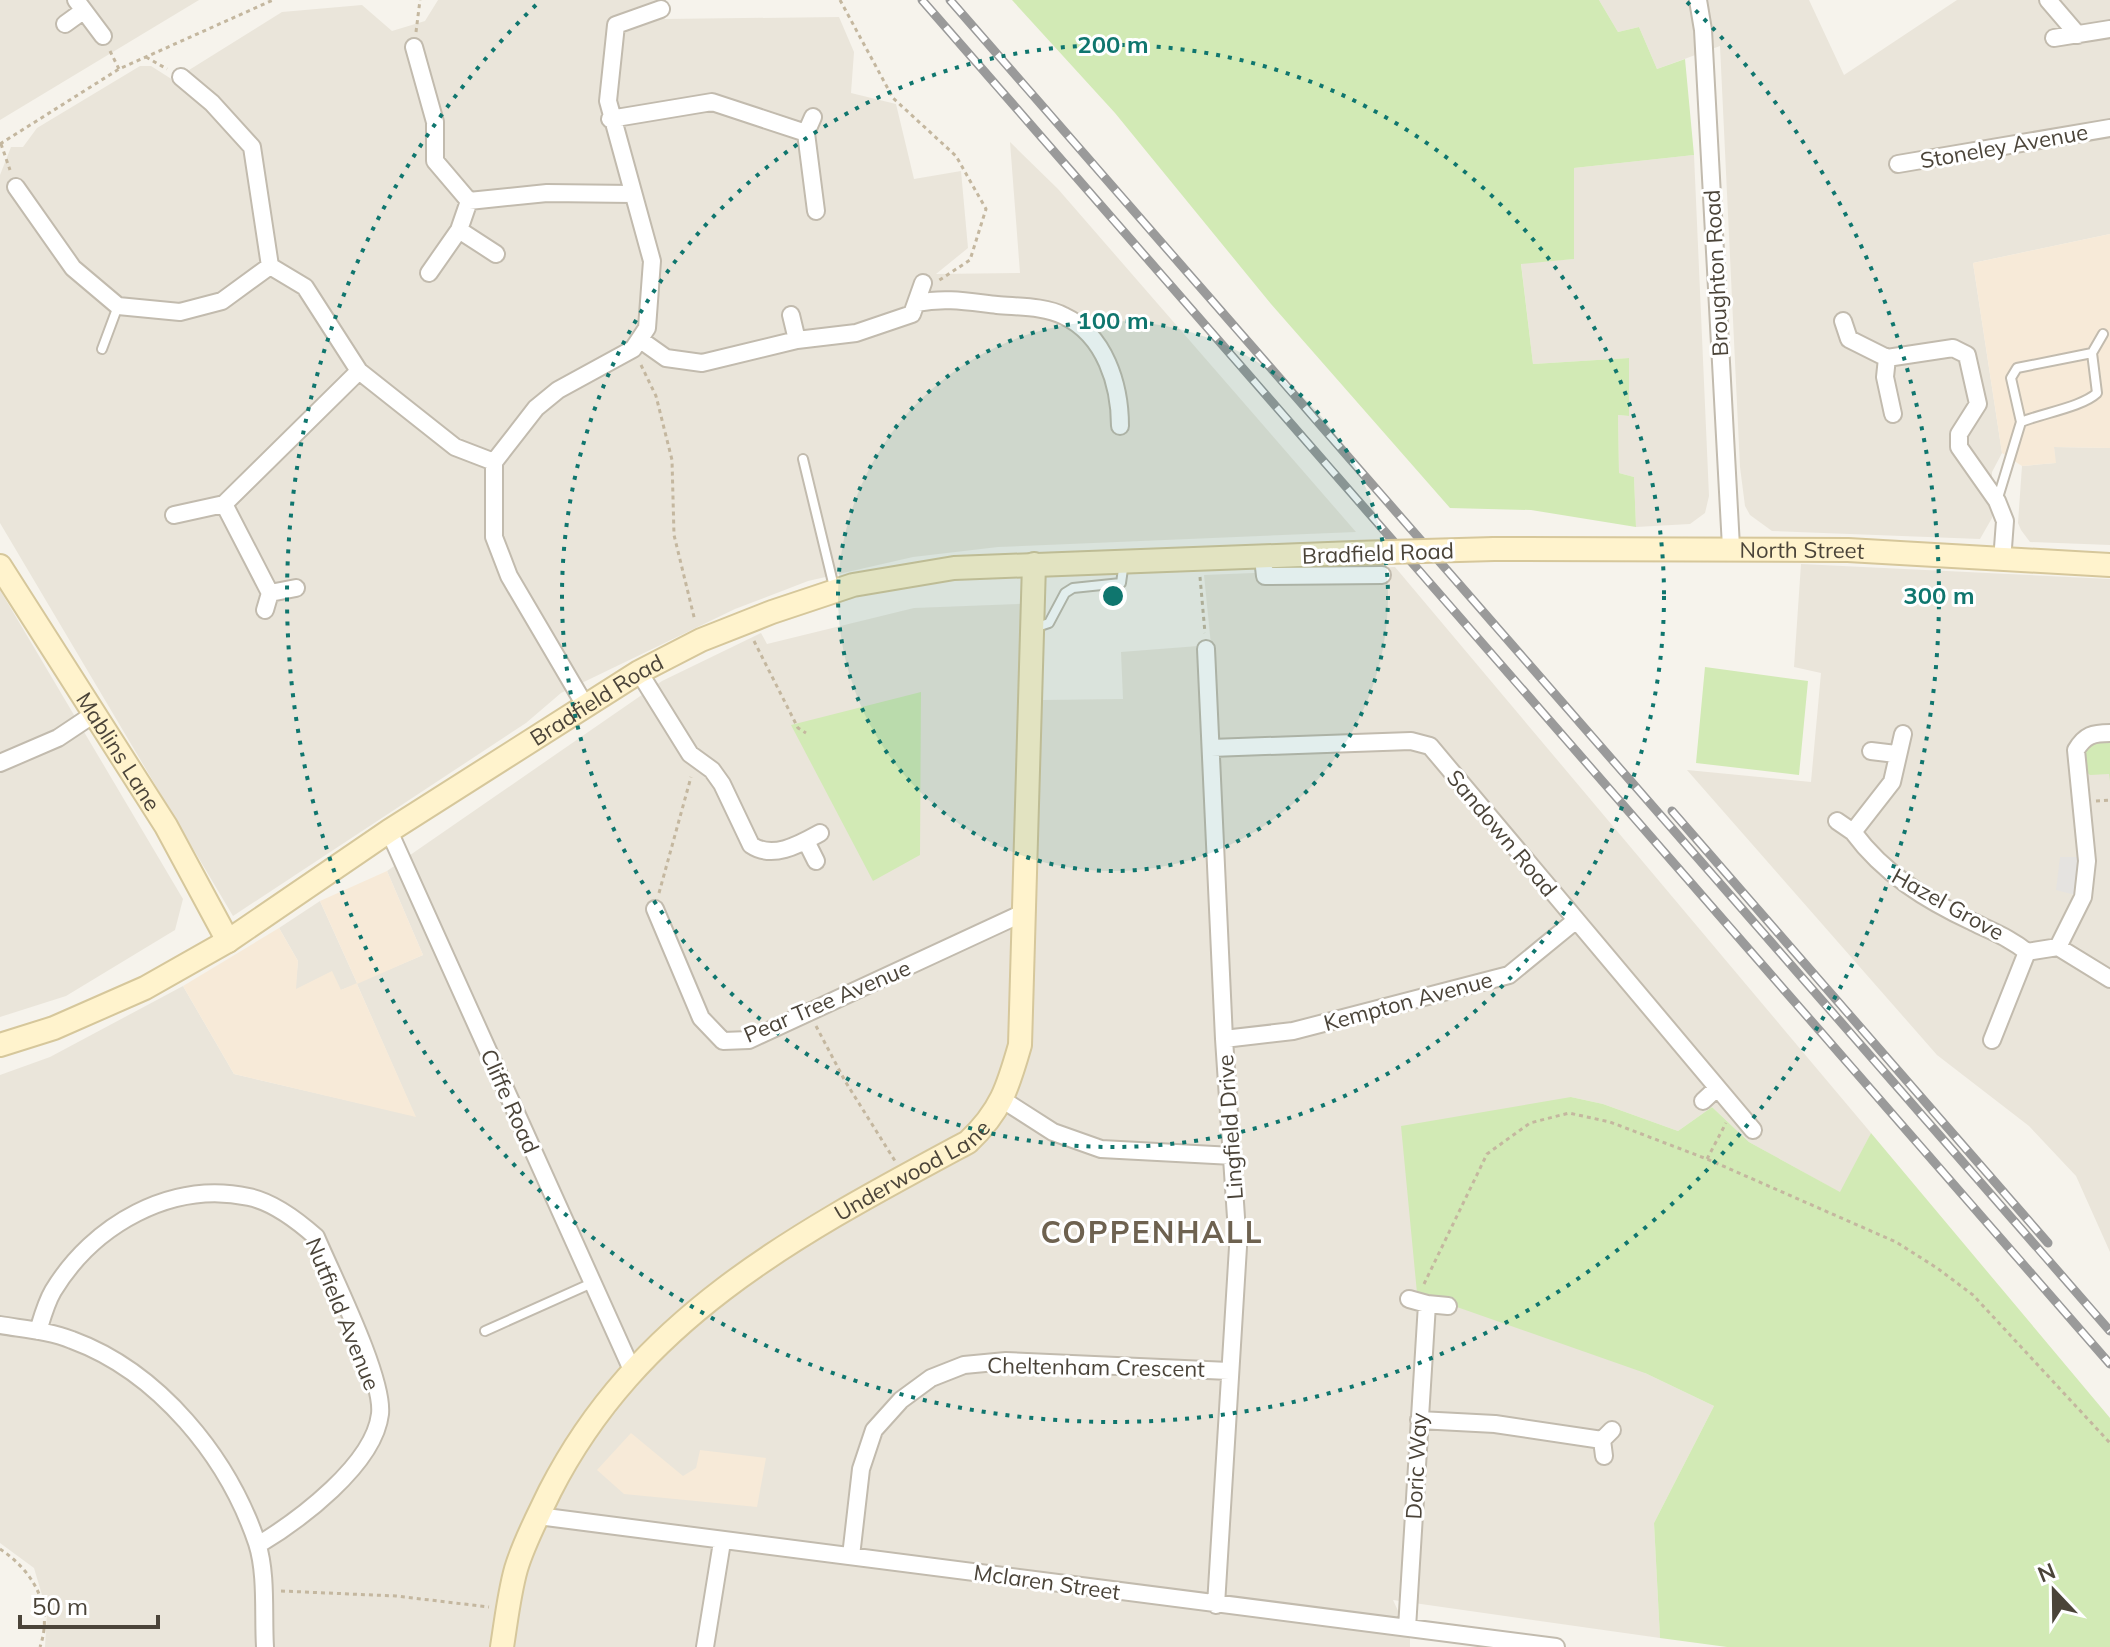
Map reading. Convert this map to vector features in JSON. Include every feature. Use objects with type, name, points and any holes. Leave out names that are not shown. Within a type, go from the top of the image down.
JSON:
[{"type":"main road","name":"North Street","points":[[1494,549],[1731,547],[1848,550],[2110,565]]},
{"type":"main road","name":"Bradfield Road","points":[[0,1045],[54,1028],[145,988],[228,941],[389,831],[639,672],[701,640],[835,591],[954,568],[1494,549]]},
{"type":"main road","name":"Underwood Lane","points":[[502,1647],[516,1569],[538,1516],[572,1448],[632,1370],[724,1287],[760,1261],[968,1142],[991,1120],[1003,1100],[1020,1045],[1034,564]]},
{"type":"main road","name":"Mablins Lane","points":[[0,566],[166,826],[228,941]]},
{"type":"street","name":"Broughton Road","points":[[1698,0],[1703,30],[1731,547]]},
{"type":"street","points":[[2048,0],[2078,35]]},
{"type":"street","points":[[65,24],[80,5],[103,36]]},
{"type":"street","points":[[586,707],[509,576],[494,537],[494,462],[536,408],[558,390],[637,345],[651,302],[652,261],[610,119],[608,101],[616,25],[661,9]]},
{"type":"street","points":[[2054,38],[2110,29]]},
{"type":"street","points":[[414,47],[435,122],[435,161],[469,201]]},
{"type":"street","points":[[181,77],[212,103],[252,147],[270,266]]},
{"type":"street","points":[[610,119],[712,102],[810,125],[816,211]]},
{"type":"street","name":"Stoneley Avenue","points":[[1898,164],[2110,128]]},
{"type":"street","points":[[16,187],[73,268],[118,306],[180,312],[222,301],[270,266]]},
{"type":"street","points":[[469,201],[547,193],[633,194]]},
{"type":"street","points":[[429,273],[459,230],[469,201]]},
{"type":"street","points":[[459,230],[496,254]]},
{"type":"street","points":[[270,266],[305,287],[359,371],[455,447],[494,462]]},
{"type":"street","points":[[637,345],[666,358],[702,363],[797,340],[856,333],[912,314],[923,283]]},
{"type":"street","points":[[917,303],[948,299],[1063,315],[1081,327],[1106,361],[1119,399],[1120,426]]},
{"type":"street","points":[[791,315],[797,340]]},
{"type":"street","points":[[1843,321],[1849,339],[1887,358],[1953,348],[1967,355],[1978,404],[1959,434],[1959,447],[1997,501],[2005,521],[2002,561]]},
{"type":"street","points":[[1887,358],[1885,377],[1893,414]]},
{"type":"street","points":[[174,515],[224,504],[359,371]]},
{"type":"street","points":[[224,504],[270,593],[265,610]]},
{"type":"street","name":"Bradfield Road","points":[[1263,558],[1265,576],[1382,575]]},
{"type":"street","points":[[270,593],[296,588]]},
{"type":"street","name":"Lingfield Drive","points":[[1206,649],[1224,1039],[1238,1247],[1216,1605]]},
{"type":"street","points":[[639,672],[690,754],[712,770],[722,784],[751,845],[758,850],[777,851],[813,837],[816,861]]},
{"type":"street","points":[[0,763],[58,738],[94,714]]},
{"type":"street","points":[[2110,733],[2094,733],[2084,738],[2076,750],[2087,861],[2083,897],[2058,947],[2110,979]]},
{"type":"street","points":[[1853,832],[1892,782],[1903,734]]},
{"type":"street","name":"Sandown Road","points":[[1211,748],[1411,741],[1430,746],[1753,1130]]},
{"type":"street","points":[[1871,751],[1896,754]]},
{"type":"street","name":"Hazel Grove","points":[[1837,821],[1853,832],[1874,860],[1909,887],[1973,922],[2006,935],[2027,952],[2058,947]]},
{"type":"street","name":"Cliffe Road","points":[[389,831],[632,1370]]},
{"type":"street","name":"Pear Tree Avenue","points":[[655,909],[701,1018],[723,1041],[749,1040],[1023,913]]},
{"type":"street","name":"Kempton Avenue","points":[[1224,1039],[1293,1031],[1509,975],[1575,921]]},
{"type":"street","points":[[1992,1040],[2027,952]]},
{"type":"street","points":[[1703,1101],[1717,1088]]},
{"type":"street","points":[[1003,1100],[1053,1132],[1101,1149],[1233,1156]]},
{"type":"street","name":"Nutfield Avenue","points":[[38,1331],[53,1292],[86,1249],[122,1220],[163,1200],[207,1193],[251,1197],[296,1219],[316,1237],[377,1386],[380,1414],[371,1441],[351,1467],[299,1520],[258,1545]]},
{"type":"street","points":[[1409,1299],[1448,1306]]},
{"type":"street","name":"Doric Way","points":[[1407,1628],[1427,1304]]},
{"type":"street","points":[[0,1325],[73,1340],[135,1374],[196,1430],[234,1491],[258,1545],[265,1647]]},
{"type":"street","name":"Cheltenham Crescent","points":[[851,1556],[861,1469],[874,1430],[901,1400],[931,1378],[964,1365],[1006,1361],[1229,1371]]},
{"type":"street","points":[[1419,1420],[1495,1424],[1606,1442]]},
{"type":"street","name":"Mclaren Street","points":[[538,1516],[1407,1628],[1428,1639],[1556,1647]]},
{"type":"street","points":[[705,1647],[722,1542]]},
{"type":"lane","points":[[102,349],[118,306]]},
{"type":"lane","points":[[2021,422],[2050,410],[2078,405],[2097,393],[2092,353],[2103,334]]},
{"type":"lane","points":[[1997,501],[2021,422],[2011,378],[2017,368],[2092,353]]},
{"type":"lane","points":[[803,459],[835,591]]},
{"type":"lane","points":[[1030,629],[1049,623],[1065,593],[1073,588],[1121,583],[1124,561]]},
{"type":"lane","points":[[485,1331],[592,1283]]},
{"type":"path","points":[[16,187],[0,144],[119,69],[273,0]]},
{"type":"path","points":[[414,47],[420,0]]},
{"type":"path","points":[[840,0],[893,98],[956,156],[986,209],[970,260],[938,282],[923,283]]},
{"type":"path","points":[[146,57],[181,77]]},
{"type":"path","points":[[637,345],[656,396],[672,460],[674,535],[701,640]]},
{"type":"path","points":[[1199,560],[1206,649]]},
{"type":"path","points":[[746,622],[798,728],[806,733]]},
{"type":"path","points":[[655,909],[691,774]]},
{"type":"path","points":[[809,1012],[845,1081],[905,1176]]},
{"type":"path","points":[[1707,1159],[1734,1108]]},
{"type":"path","points":[[1427,1304],[1423,1286],[1487,1154],[1530,1123],[1569,1113],[1610,1122],[1707,1159],[1896,1242],[1973,1295],[2110,1443]]},
{"type":"path","points":[[0,1549],[23,1565],[38,1589],[45,1615],[40,1647]]},
{"type":"path","points":[[262,1590],[396,1596],[509,1609]]},
{"type":"shaded area","points":[[0,0],[199,0],[0,120]]},
{"type":"shaded area","points":[[438,0],[660,0],[663,19],[839,17],[854,52],[851,93],[896,104],[914,179],[961,171],[968,248],[936,274],[1020,273],[1010,142],[1058,189],[1356,532],[998,547],[913,557],[808,581],[735,609],[561,693],[526,723],[233,916],[0,523],[0,175],[11,147],[23,147],[37,128],[140,66],[151,66],[173,80],[282,12],[362,5],[392,31],[425,21]]},
{"type":"shaded area","points":[[1599,0],[1809,0],[1844,75],[1957,0],[2110,0],[2110,234],[1973,263],[2002,453],[1992,472],[1992,518],[1980,539],[1772,531],[1750,515],[1745,506],[1740,467],[1720,46],[1657,69],[1639,27],[1618,32]]},
{"type":"shaded area","points":[[1694,155],[1709,496],[1705,513],[1690,524],[1636,527],[1634,477],[1619,473],[1618,415],[1629,416],[1629,358],[1533,364],[1521,263],[1574,259],[1574,168]]},
{"type":"shaded area","points":[[2110,234],[2110,448],[2054,447],[2056,463],[2022,466],[2002,453],[1973,263]]},
{"type":"shaded area","points":[[2054,447],[2110,448],[2110,545],[2030,542],[2021,530],[2018,523],[2022,466],[2055,463]]},
{"type":"shaded area","points":[[1801,564],[2110,579],[2110,1252],[2076,1176],[2029,1126],[1937,1055],[1687,770],[1811,782],[1821,673],[1794,667]]},
{"type":"shaded area","points":[[1395,567],[1871,1133],[1841,1193],[1749,1142],[1712,1107],[1678,1131],[1603,1104],[1571,1097],[1645,1373],[1714,1406],[1654,1523],[1660,1638],[1393,1600],[1410,1637],[1410,1647],[45,1647],[47,1612],[34,1568],[0,1543],[0,1075],[50,1057],[183,986],[234,1074],[415,1116],[357,984],[341,990],[295,990],[298,961],[279,928],[320,901],[357,983],[423,955],[387,871],[662,681],[761,633],[767,644],[914,608],[1041,603],[1042,700],[1123,699],[1121,652],[1211,645],[1204,575]]},
{"type":"shaded area","points":[[0,590],[183,899],[175,930],[66,996],[0,1017]]},
{"type":"shaded area","points":[[2060,857],[2086,857],[2083,897],[2056,890]]},
{"type":"shaded area","points":[[387,871],[423,955],[357,984],[416,1117],[234,1074],[183,986],[279,928],[298,961],[296,989],[332,971],[341,990],[357,983],[320,901]]},
{"type":"shaded area","points":[[631,1433],[683,1476],[696,1468],[700,1450],[766,1458],[757,1507],[624,1494],[597,1470]]},
{"type":"green space","points":[[1012,0],[1599,0],[1618,32],[1639,27],[1657,69],[1685,59],[1694,155],[1574,168],[1574,259],[1521,264],[1533,364],[1629,358],[1629,416],[1618,415],[1619,473],[1634,477],[1636,527],[1531,510],[1450,508],[1271,304],[1115,113]]},
{"type":"green space","points":[[1705,667],[1808,681],[1799,775],[1696,763]]},
{"type":"green space","points":[[921,692],[920,855],[873,881],[791,725]]},
{"type":"green space","points":[[2110,733],[2110,781],[2109,774],[2090,775],[2077,765],[2084,738]]},
{"type":"green space","points":[[1571,1097],[1603,1104],[1678,1131],[1712,1107],[1749,1142],[1840,1192],[1871,1133],[2110,1418],[2110,1647],[1727,1647],[1660,1638],[1654,1523],[1714,1406],[1645,1373],[1417,1293],[1401,1126]]},
{"type":"railway","points":[[922,0],[2110,1364]]},
{"type":"railway","points":[[950,0],[2110,1331]]},
{"type":"railway","points":[[1672,811],[2048,1243]]},
{"type":"district","name":"COPPENHALL","points":[[1152,1233]]}]
